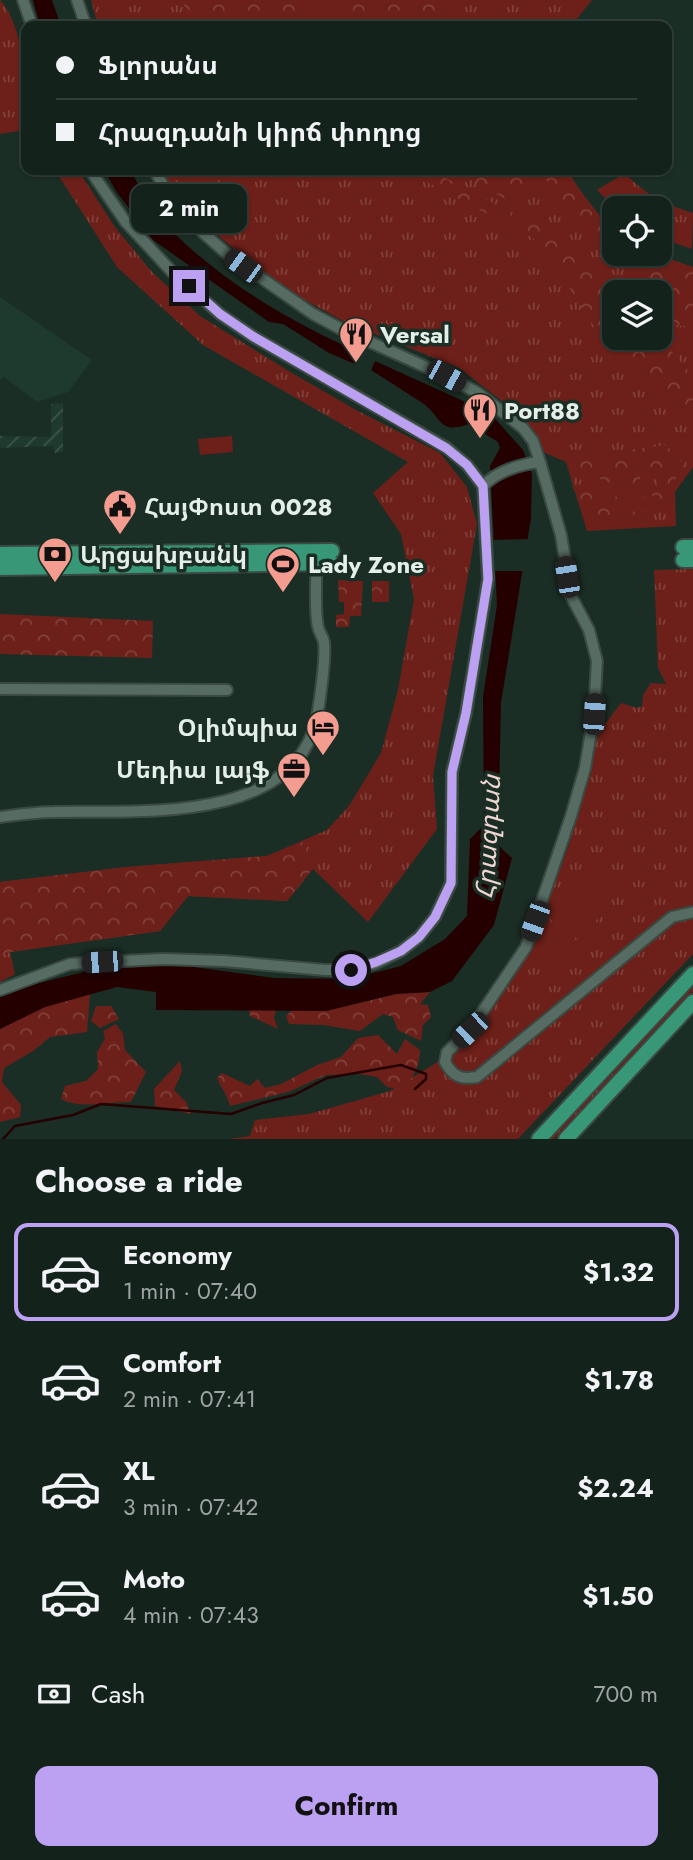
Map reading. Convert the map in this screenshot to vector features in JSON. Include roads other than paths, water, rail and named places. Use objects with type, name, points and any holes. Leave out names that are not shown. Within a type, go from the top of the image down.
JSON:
[{"type":"main road","points":[[0,554],[71,560],[326,559]]},
{"type":"main road","points":[[0,568],[71,560]]},
{"type":"main road","points":[[539,1139],[693,974]]},
{"type":"main road","points":[[566,1139],[693,1002]]},
{"type":"street","points":[[23,0],[30,21]]},
{"type":"street","points":[[77,0],[84,21]]},
{"type":"street","points":[[0,990],[70,964],[102,962],[159,959],[351,970],[401,951],[419,937],[435,917],[451,883],[452,772],[469,701],[488,579],[483,486],[467,465],[446,448],[254,337],[220,314],[173,273],[125,221],[93,175]]},
{"type":"street","points":[[157,175],[198,228],[227,254],[313,314],[341,330],[478,393],[523,428],[533,441],[535,462],[561,535],[571,596],[589,630],[597,661],[594,714],[578,792],[526,947],[470,1030],[447,1052],[445,1062],[450,1070],[465,1079],[477,1077],[672,917],[693,912]]},
{"type":"street","points":[[483,486],[491,477],[535,462]]},
{"type":"street","points":[[0,817],[51,812],[168,811],[233,799],[262,788],[285,771],[303,752],[318,714],[324,643],[318,628],[326,559]]},
{"type":"street","points":[[0,689],[226,690]]},
{"type":"water","points":[[33,0],[52,0],[59,21],[39,21]]},
{"type":"water","points":[[107,175],[133,175],[158,215],[190,248],[259,300],[361,353],[355,364],[329,353],[283,324],[269,322],[153,240]]},
{"type":"water","name":"Հրազդան","points":[[375,361],[490,413],[523,450],[532,474],[531,518],[501,703],[498,845],[512,858],[494,925],[452,981],[430,992],[396,994],[326,1011],[156,1010],[156,992],[117,987],[45,1007],[0,1029],[0,995],[108,966],[172,964],[275,978],[349,979],[401,966],[445,939],[467,916],[470,839],[484,825],[483,697],[497,605],[490,466],[500,448],[498,442],[469,424],[459,427],[446,426],[424,404],[371,370]]},
{"type":"waterway","points":[[3,1139],[15,1126],[73,1115],[101,1104],[231,1114],[294,1095],[327,1078],[401,1065],[426,1074],[426,1079],[415,1089]]},
{"type":"place","name":"Versal","points":[[356,364]]},
{"type":"place","name":"Port88","points":[[480,440]]},
{"type":"place","name":"ՀայՓոստ 0028","points":[[120,536]]},
{"type":"place","name":"Արցախբանկ","points":[[55,584]]},
{"type":"place","name":"Lady Zone","points":[[283,594]]},
{"type":"place","name":"Օլիմպիա","points":[[323,757]]},
{"type":"place","name":"Մեդիա լայֆ","points":[[294,799]]}]
